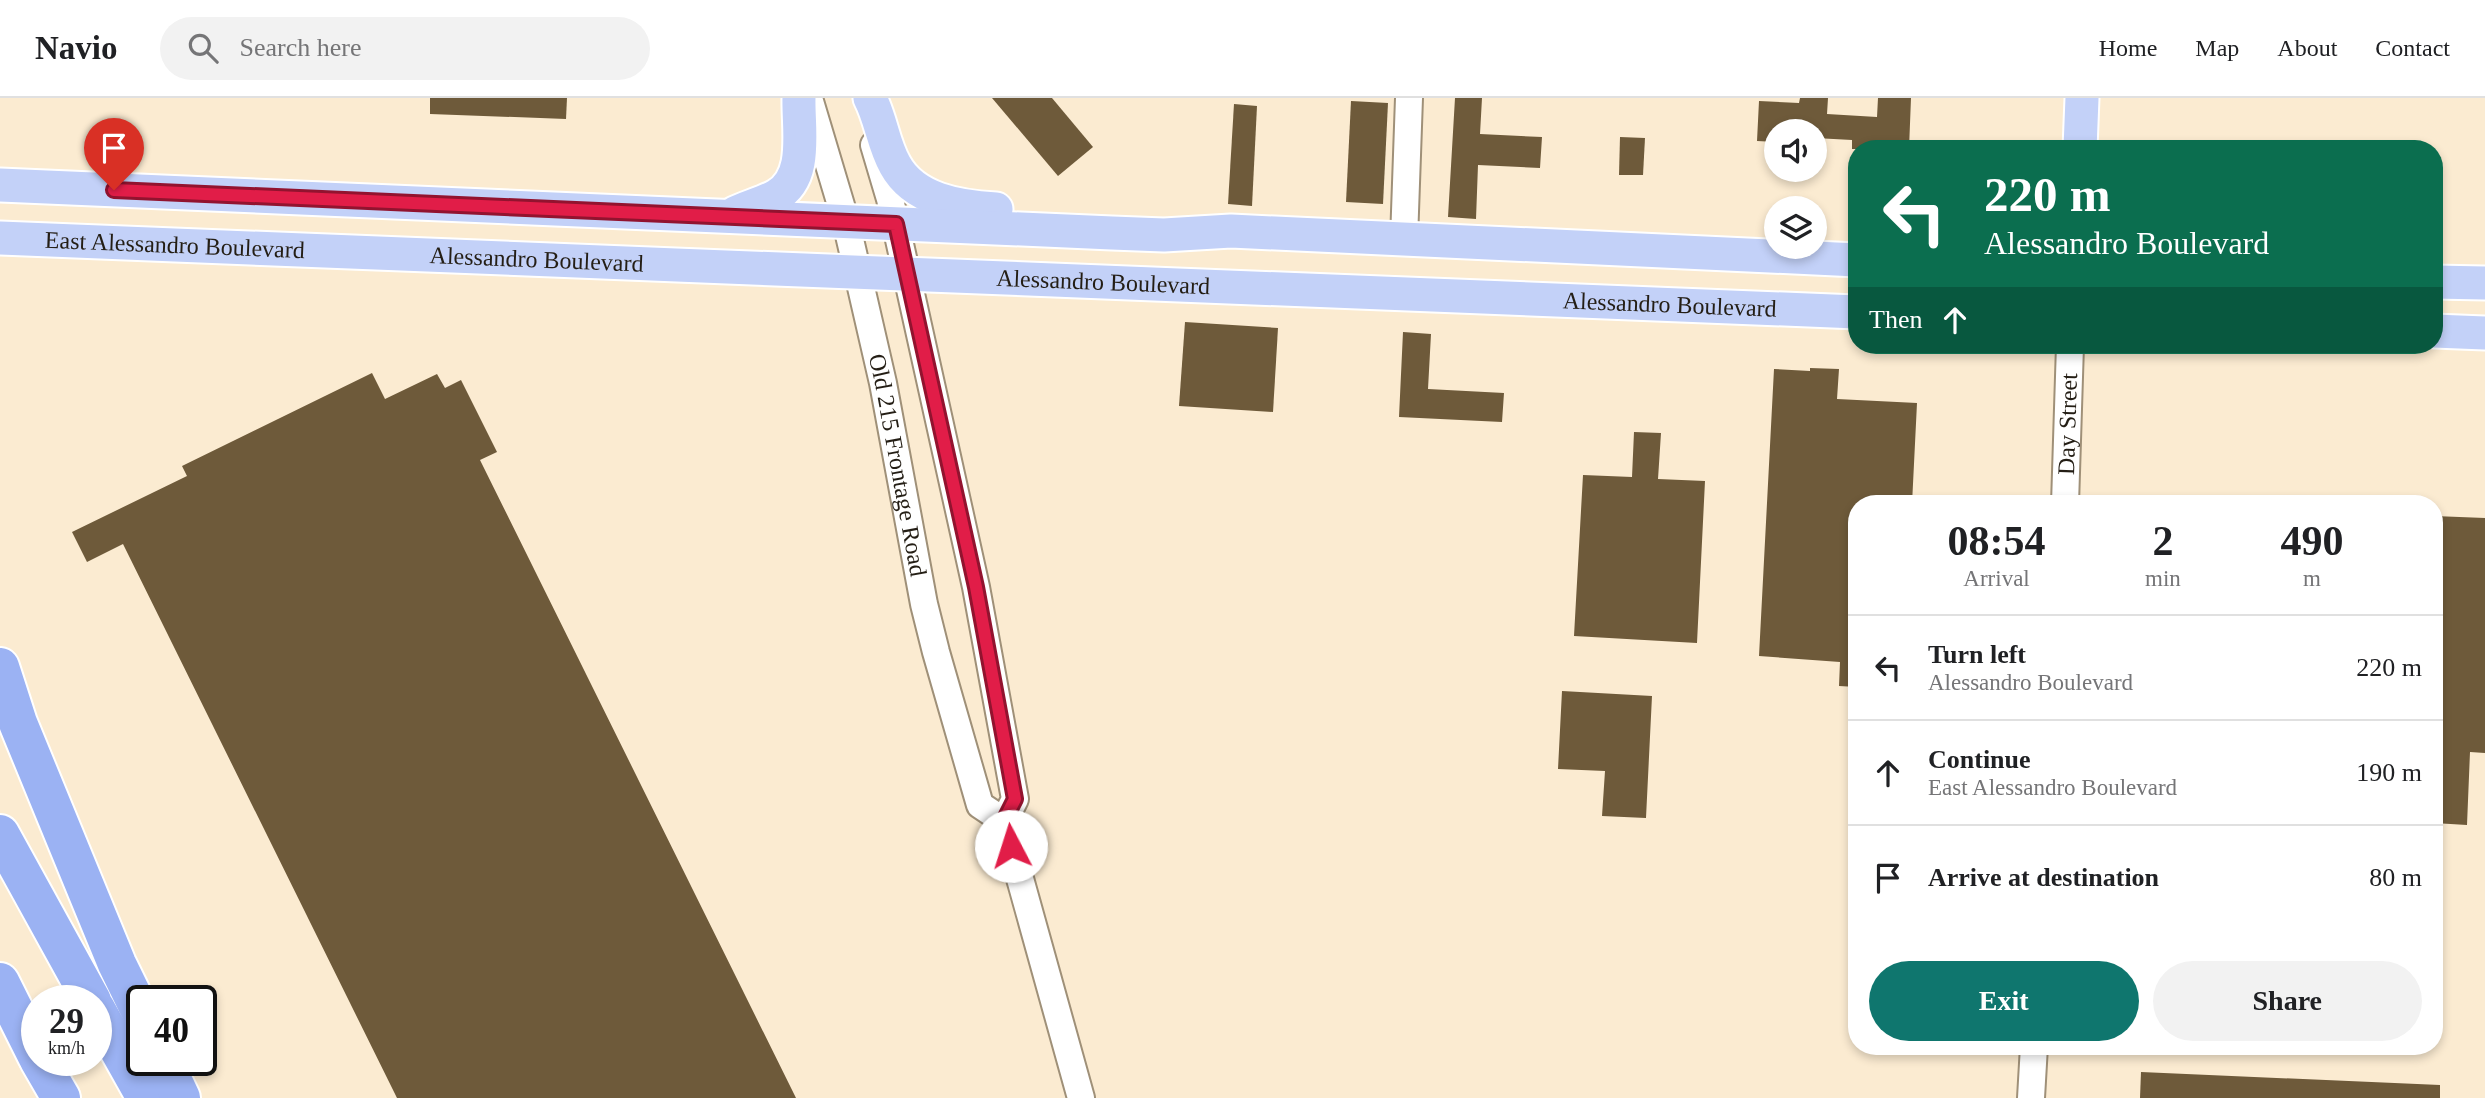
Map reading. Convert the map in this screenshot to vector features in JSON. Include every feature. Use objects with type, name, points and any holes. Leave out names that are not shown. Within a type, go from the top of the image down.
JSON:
[{"type":"highway","points":[[0,667],[24,736],[127,985]]},
{"type":"highway","points":[[0,834],[83,985]]},
{"type":"highway","points":[[0,982],[21,1025]]},
{"type":"highway","points":[[0,997],[21,1031]]},
{"type":"highway","points":[[112,1037],[146,1098]]},
{"type":"highway","points":[[48,1076],[61,1098]]},
{"type":"highway","points":[[171,1076],[181,1098]]},
{"type":"main road","points":[[725,217],[777,195],[792,183],[799,155],[799,98]]},
{"type":"main road","points":[[870,98],[895,167],[915,187],[935,199],[988,208],[1164,216],[1231,231]]},
{"type":"main road","points":[[2080,140],[2082,98]]},
{"type":"main road","name":"East Alessandro Boulevard","points":[[0,185],[352,201]]},
{"type":"main road","name":"Alessandro Boulevard","points":[[352,201],[1164,235],[1231,231],[1848,260]]},
{"type":"main road","name":"East Alessandro Boulevard","points":[[0,238],[351,252]]},
{"type":"main road","name":"Alessandro Boulevard","points":[[351,252],[1848,312]]},
{"type":"main road","points":[[2443,282],[2485,284]]},
{"type":"main road","points":[[2443,331],[2485,332]]},
{"type":"street","name":"Old 215 Frontage Road","points":[[809,98],[846,222],[883,383],[924,604],[936,652],[980,806],[1004,821],[1015,799],[976,587],[896,224],[860,98]]},
{"type":"street","points":[[1404,240],[1409,98]]},
{"type":"street","name":"Day Street","points":[[2065,495],[2070,354]]},
{"type":"street","points":[[1004,821],[1081,1098]]},
{"type":"street","points":[[2031,1098],[2033,1055]]},
{"type":"building","points":[[430,98],[567,98],[566,119],[430,114]]},
{"type":"building","points":[[992,98],[1052,98],[1093,147],[1058,176]]},
{"type":"building","points":[[1455,98],[1482,98],[1480,134],[1542,137],[1540,168],[1478,165],[1476,219],[1448,217]]},
{"type":"building","points":[[1800,98],[1828,98],[1827,114],[1877,117],[1878,98],[1911,98],[1909,140],[1827,139],[1827,119],[1764,119],[1764,141],[1757,141],[1759,101],[1799,103]]},
{"type":"building","points":[[1351,101],[1388,103],[1383,204],[1346,202]]},
{"type":"building","points":[[1234,104],[1257,106],[1252,206],[1228,204]]},
{"type":"building","points":[[1620,137],[1645,138],[1643,175],[1619,175]]},
{"type":"building","points":[[1185,322],[1278,328],[1273,412],[1179,406]]},
{"type":"building","points":[[1403,332],[1431,334],[1428,389],[1504,393],[1502,422],[1399,417]]},
{"type":"building","points":[[1810,368],[1839,369],[1837,399],[1917,403],[1912,495],[1848,495],[1848,686],[1839,686],[1840,662],[1759,656],[1774,369],[1810,371]]},
{"type":"building","points":[[372,373],[385,399],[437,374],[445,388],[461,380],[497,452],[480,460],[796,1098],[397,1098],[123,544],[87,562],[72,532],[187,476],[182,466]]},
{"type":"building","points":[[1634,432],[1661,433],[1658,479],[1705,481],[1697,643],[1574,636],[1583,475],[1632,477]]},
{"type":"building","points":[[2443,516],[2485,518],[2485,753],[2470,752],[2467,825],[2443,824]]},
{"type":"building","points":[[1562,691],[1652,696],[1646,818],[1602,816],[1605,771],[1558,769]]},
{"type":"building","points":[[2141,1072],[2440,1085],[2440,1098],[2140,1098]]},
{"type":"route","points":[[114,190],[896,224],[986,640],[1015,799],[1004,821],[1011,846]]}]
